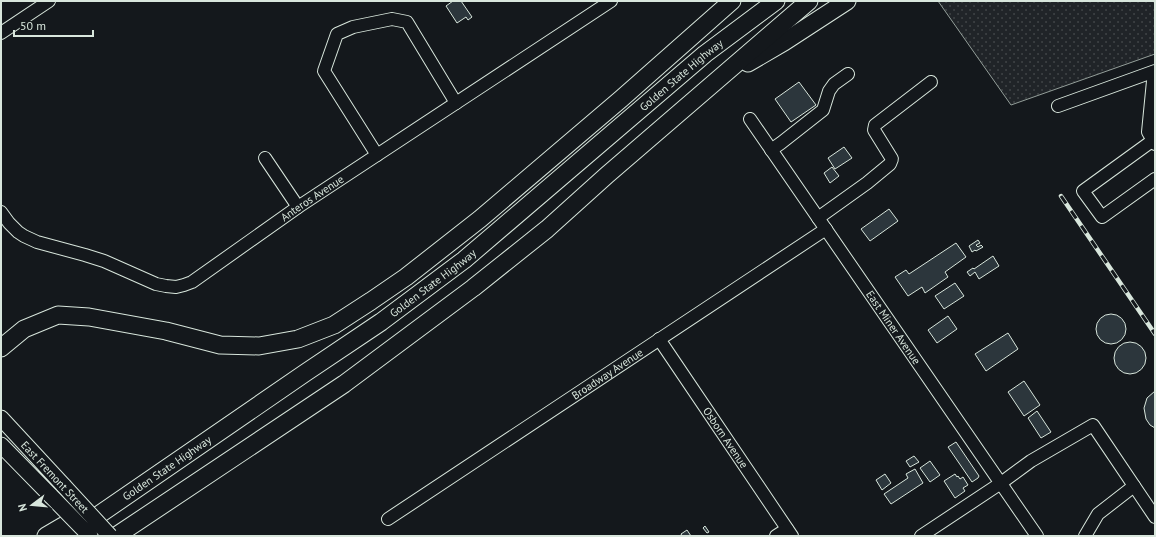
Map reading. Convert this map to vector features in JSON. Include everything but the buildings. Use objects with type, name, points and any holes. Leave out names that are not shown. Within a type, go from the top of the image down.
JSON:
[{"type":"highway","points":[[1,348],[24,329],[58,315],[89,317],[166,331],[220,345],[259,346],[298,339],[334,325],[406,277],[480,219],[621,99],[732,1]]},
{"type":"highway","points":[[755,17],[768,1]]},
{"type":"highway","name":"Golden State Highway","points":[[68,536],[87,531],[305,373],[381,322],[464,260],[705,54],[776,1]]},
{"type":"highway","points":[[116,536],[344,384],[473,288],[547,229],[607,175],[809,1]]},
{"type":"highway","points":[[712,85],[784,42],[847,1]]},
{"type":"highway","points":[[135,536],[158,507]]},
{"type":"highway","points":[[46,536],[63,526],[87,531]]},
{"type":"main road","name":"East Fremont Street","points":[[1,418],[110,536]]},
{"type":"main road","name":"East Fremont Street","points":[[1,445],[87,531]]},
{"type":"street","points":[[1,33],[49,1]]},
{"type":"street","name":"Anteros Avenue","points":[[1,212],[18,232],[36,242],[104,261],[156,284],[176,287],[184,285],[192,282],[298,207],[611,1]]},
{"type":"street","points":[[377,155],[324,71],[337,34],[353,27],[392,19],[407,22],[456,103]]},
{"type":"street","points":[[771,150],[823,110],[834,84],[848,74]]},
{"type":"street","points":[[1058,106],[1154,77],[1148,132],[1154,143],[1083,191],[1102,217],[1155,179]]},
{"type":"street","points":[[818,218],[867,183],[890,164],[892,159],[874,130],[875,125],[932,82]]},
{"type":"street","name":"East Miner Avenue","points":[[750,119],[1037,536]]},
{"type":"street","points":[[265,158],[298,207]]},
{"type":"street","name":"Broadway Avenue","points":[[388,519],[826,229]]},
{"type":"street","name":"Osborn Avenue","points":[[659,339],[790,532]]},
{"type":"street","points":[[921,536],[1001,483],[1031,461],[1093,425],[1155,517]]},
{"type":"street","points":[[1085,536],[1098,514],[1134,486]]},
{"type":"street","points":[[776,536],[790,532]]},
{"type":"shaded area","points":[[938,1],[1155,1],[1155,54],[1011,105]]},
{"type":"railway","points":[[1061,196],[1155,334]]}]
